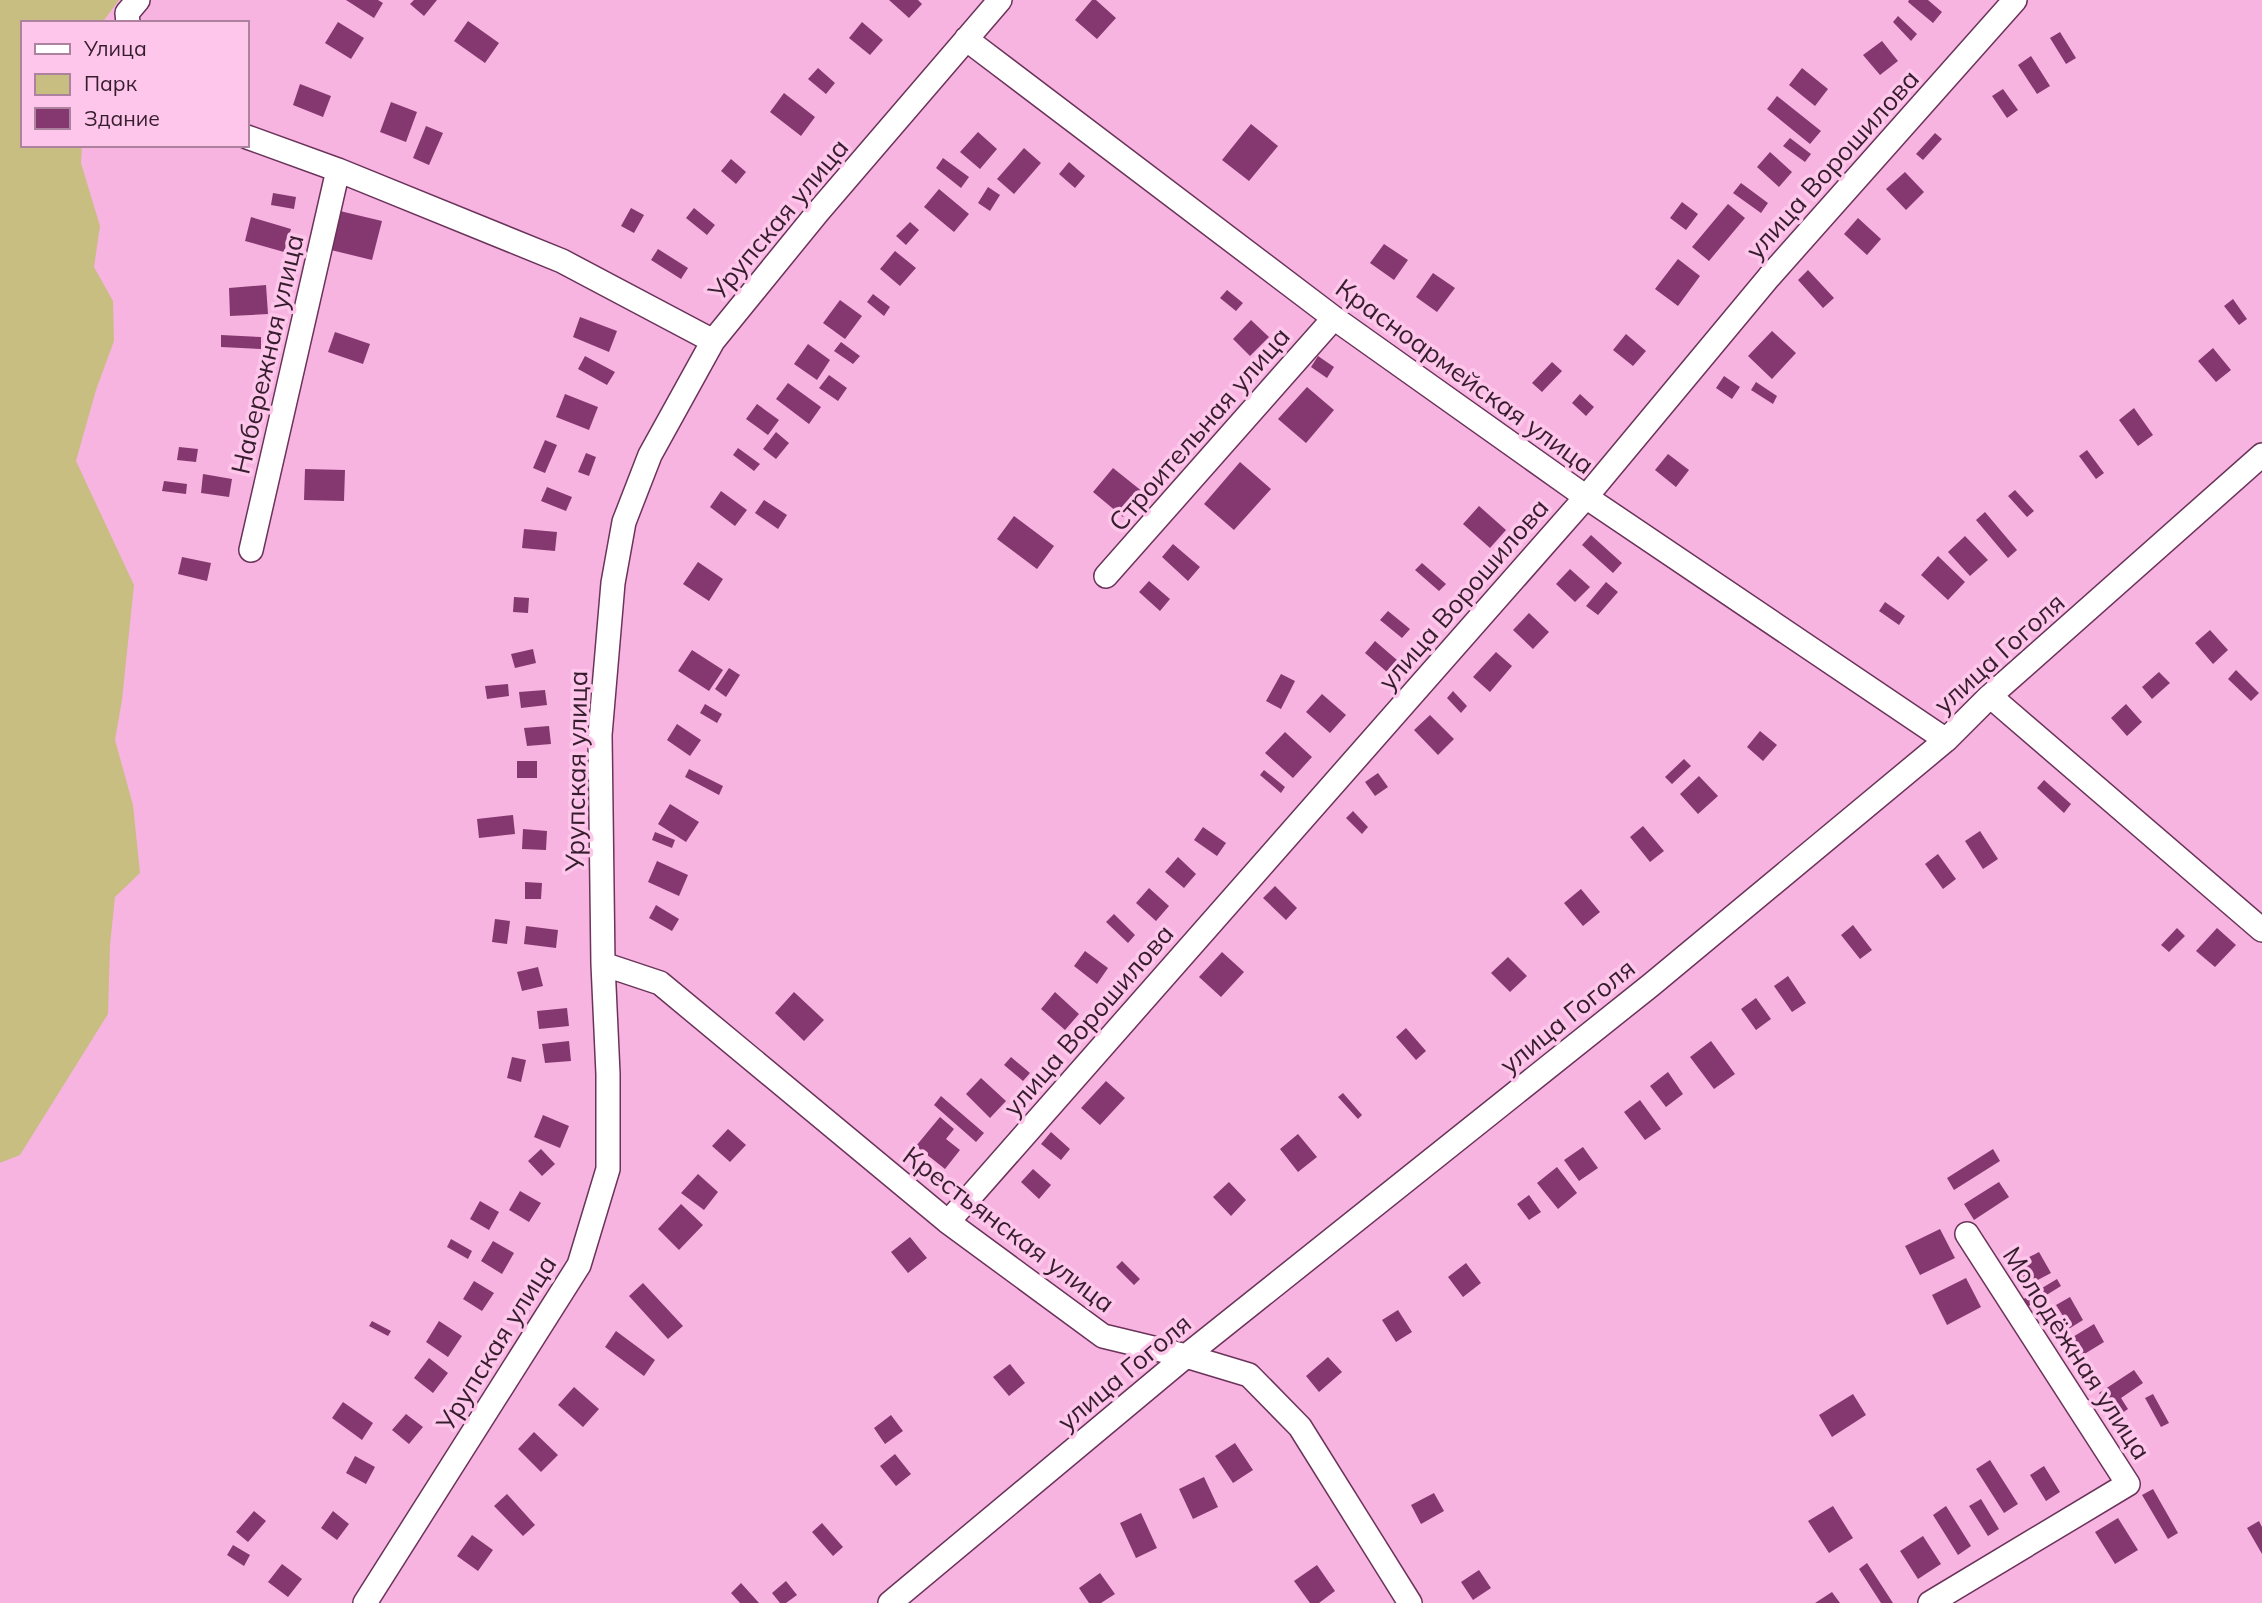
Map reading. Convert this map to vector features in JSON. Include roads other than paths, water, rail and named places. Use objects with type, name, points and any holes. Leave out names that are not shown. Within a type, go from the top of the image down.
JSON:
[{"type":"street","points":[[128,21],[127,13],[138,0]]},
{"type":"street","name":"Урупская улица","points":[[365,1603],[579,1265],[608,1169],[600,735],[615,571],[624,522],[650,455],[713,341],[818,212],[1000,0]]},
{"type":"street","name":"улица Ворошилова","points":[[947,1222],[1586,497],[1769,277],[2015,0]]},
{"type":"street","name":"Красноармейская улица","points":[[966,39],[1335,318],[1586,497],[1946,740]]},
{"type":"street","points":[[248,137],[338,170],[562,261],[713,341]]},
{"type":"street","name":"Набережная улица","points":[[251,550],[338,170]]},
{"type":"street","name":"Строительная улица","points":[[1106,576],[1335,318]]},
{"type":"street","name":"улица Гоголя","points":[[890,1603],[1186,1356],[1651,985],[1946,740],[1990,696],[2262,455]]},
{"type":"street","points":[[1990,696],[2262,930]]},
{"type":"street","name":"Крестьянская улица","points":[[603,964],[660,983],[947,1222],[1103,1336],[1249,1374],[1300,1427],[1410,1603]]},
{"type":"street","name":"Молодёжная улица","points":[[1930,1603],[2128,1484],[1967,1234]]}]
